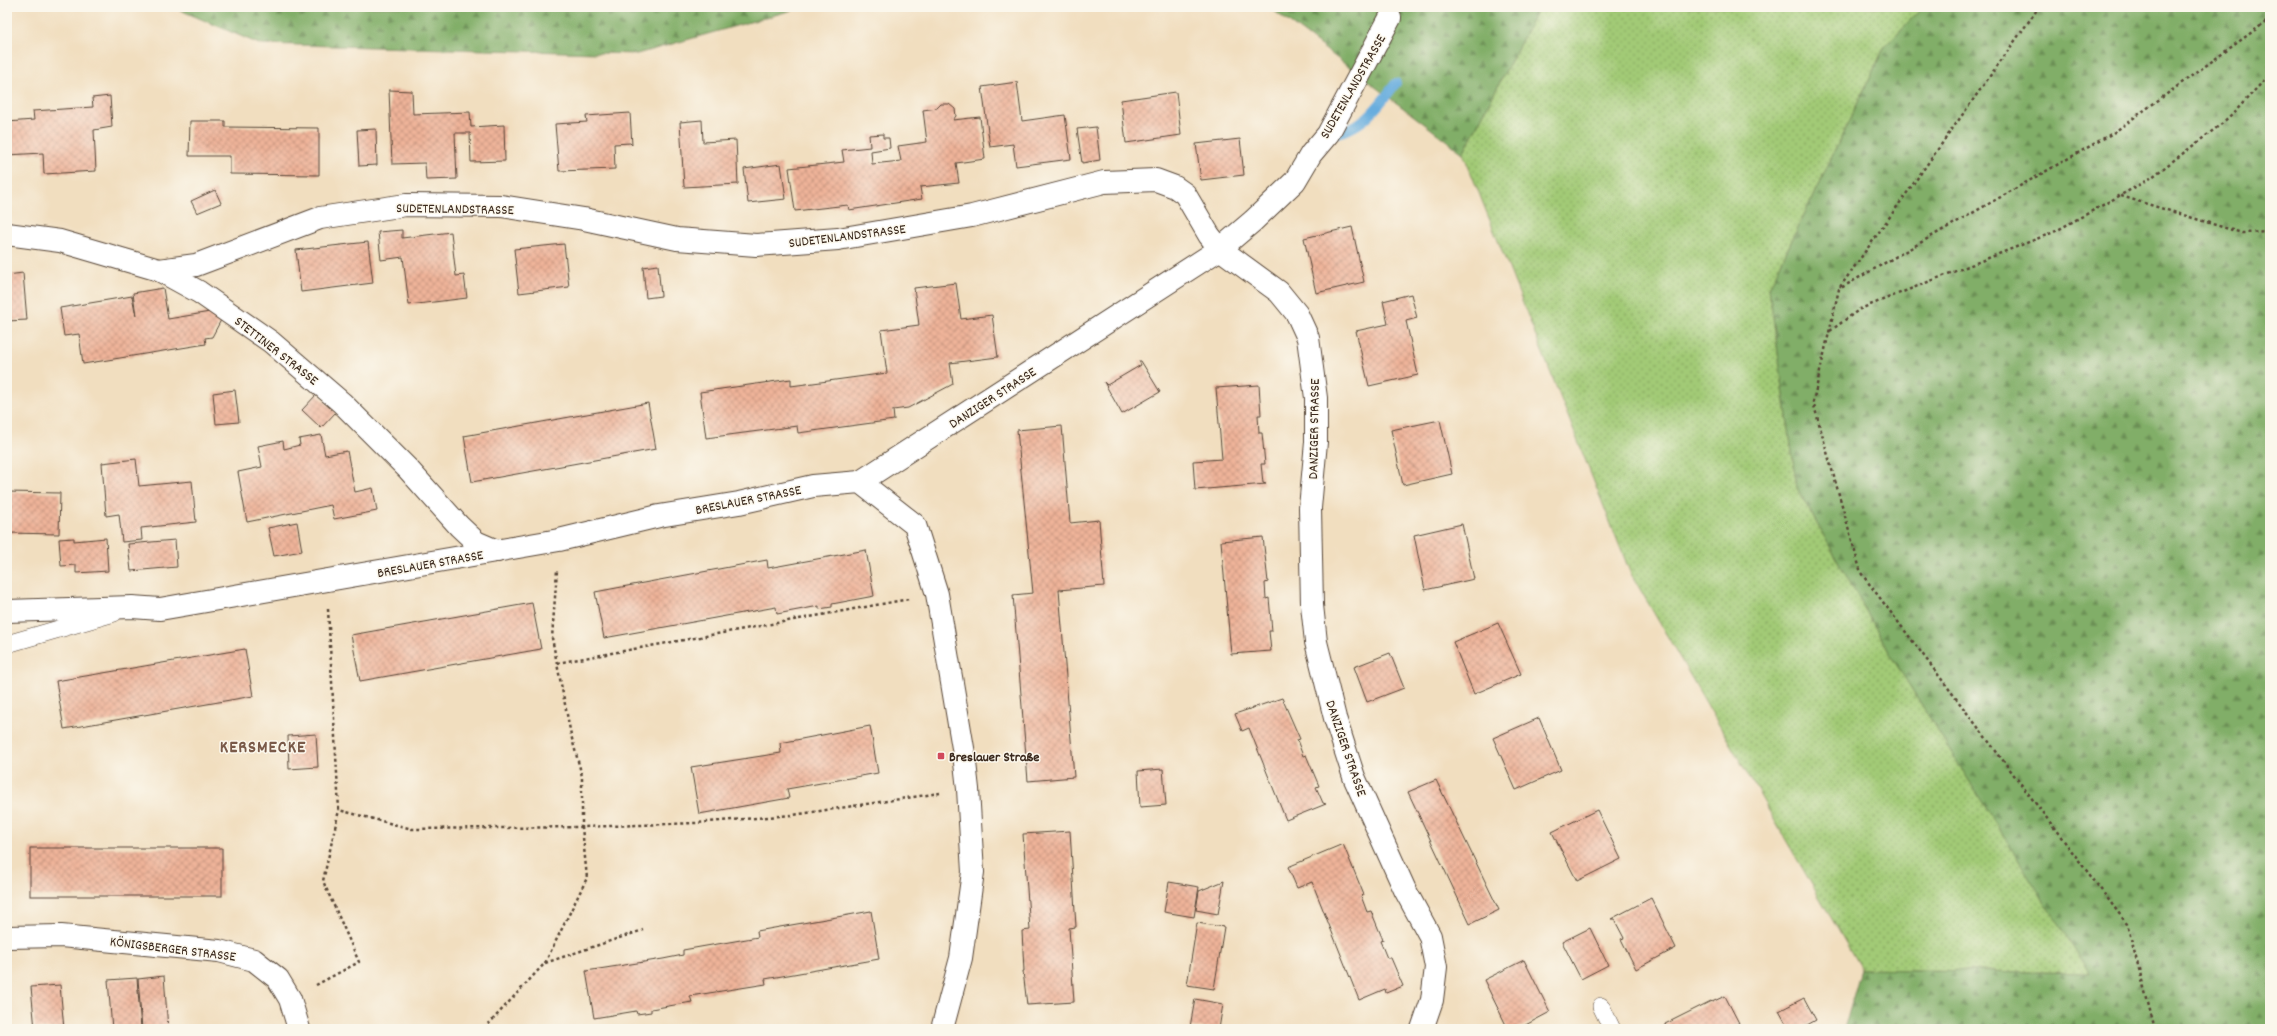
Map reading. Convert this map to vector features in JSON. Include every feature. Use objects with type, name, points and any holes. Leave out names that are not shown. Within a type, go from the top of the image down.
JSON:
[{"type":"street","name":"SUDETENLANDSTRASSE","points":[[159,270],[196,265],[320,218],[406,205],[501,206],[584,219],[677,239],[756,245],[838,239],[972,216],[1104,182],[1156,180],[1175,187],[1185,194],[1208,235],[1220,249],[1253,221],[1294,181],[1311,154],[1328,134],[1390,18]]},
{"type":"street","name":"STETTINER STRASSE","points":[[7,234],[60,241],[159,270],[199,292],[271,342],[342,404],[408,469],[459,526],[476,542],[497,551]]},
{"type":"street","name":"DANZIGER STRASSE","points":[[860,482],[1220,249],[1279,292],[1297,314],[1308,338],[1315,374],[1316,442],[1310,508],[1312,605],[1316,642],[1331,705],[1354,777],[1405,890],[1430,936],[1436,967],[1432,1000],[1422,1029]]},
{"type":"street","name":"BRESLAUER STRASSE","points":[[7,611],[132,607],[160,609],[559,540],[659,516],[739,503],[813,486],[860,482]]},
{"type":"street","points":[[860,482],[915,524],[937,594],[968,789],[974,872],[961,958],[942,1029]]},
{"type":"street","name":"KÖNIGSBERGER STRASSE","points":[[7,937],[60,936],[219,951],[254,960],[278,979],[290,999],[299,1029]]},
{"type":"lane","name":"BRESLAUER STRASSE","points":[[7,644],[132,607]]},
{"type":"lane","points":[[1601,1006],[1612,1029]]},
{"type":"path","points":[[2039,7],[1839,289],[1813,402],[1861,573],[2127,924],[2155,1029]]},
{"type":"path","points":[[1839,289],[2113,133],[2270,19]]},
{"type":"path","points":[[1829,331],[1860,309],[2054,232],[2148,180],[2228,119],[2270,74]]},
{"type":"path","points":[[2120,195],[2242,233],[2270,232]]},
{"type":"path","points":[[484,1029],[545,963],[587,878],[582,827],[582,776],[571,735],[552,638],[559,540]]},
{"type":"path","points":[[290,999],[359,962],[323,881],[339,810],[327,580]]},
{"type":"path","points":[[557,663],[937,594]]},
{"type":"path","points":[[339,810],[412,829],[582,827],[696,823],[793,815],[968,789]]},
{"type":"path","points":[[545,963],[642,930]]},
{"type":"green space","points":[[173,7],[803,7],[637,54],[259,44]]},
{"type":"green space","points":[[1269,7],[1539,7],[1463,153]]},
{"type":"green space","points":[[1539,7],[1923,7],[1885,46],[1769,288],[1797,488],[1893,659],[2090,973],[1861,969],[1630,572],[1463,153]]},
{"type":"green space","points":[[1923,7],[2270,7],[2270,1029],[1844,1029],[1861,969],[2089,973],[1893,659],[1797,488],[1769,288],[1885,46]]},
{"type":"building","points":[[1017,82],[1022,121],[1065,115],[1071,159],[1016,166],[1013,144],[990,147],[982,87]]},
{"type":"building","points":[[389,90],[412,91],[413,114],[470,112],[471,127],[504,125],[505,161],[471,162],[470,133],[455,133],[457,179],[426,180],[425,163],[392,164]]},
{"type":"building","points":[[1176,92],[1181,135],[1126,143],[1121,100]]},
{"type":"building","points":[[110,96],[112,127],[94,130],[96,171],[44,174],[43,153],[7,155],[7,122],[34,120],[33,111],[93,107],[92,98]]},
{"type":"building","points":[[941,104],[949,104],[955,109],[956,116],[953,120],[980,117],[985,159],[956,163],[959,183],[920,187],[922,199],[849,210],[848,205],[795,211],[789,168],[844,162],[842,150],[870,147],[869,135],[883,134],[883,138],[889,138],[890,148],[871,151],[872,164],[901,161],[898,146],[927,142],[923,110],[937,108]]},
{"type":"building","points":[[630,113],[632,145],[630,143],[614,144],[615,169],[559,171],[555,124],[587,122],[586,116]]},
{"type":"building","points":[[702,120],[703,142],[736,140],[738,184],[684,187],[680,122]]},
{"type":"building","points":[[190,121],[225,121],[225,127],[319,128],[319,175],[230,174],[230,156],[189,156]]},
{"type":"building","points":[[1096,127],[1100,160],[1082,163],[1077,129]]},
{"type":"building","points":[[376,129],[377,165],[359,166],[357,130]]},
{"type":"building","points":[[1240,139],[1244,175],[1201,180],[1196,144]]},
{"type":"building","points":[[781,164],[786,199],[748,203],[744,169]]},
{"type":"building","points":[[215,190],[221,203],[197,213],[191,201]]},
{"type":"building","points":[[1352,227],[1364,282],[1316,293],[1304,238]]},
{"type":"building","points":[[402,230],[402,238],[451,232],[456,276],[464,275],[467,298],[409,305],[403,257],[381,260],[378,232]]},
{"type":"building","points":[[368,242],[373,283],[301,292],[296,250]]},
{"type":"building","points":[[564,244],[569,287],[519,293],[514,249]]},
{"type":"building","points":[[658,265],[661,296],[646,298],[643,267]]},
{"type":"building","points":[[23,273],[27,320],[7,321],[7,275]]},
{"type":"building","points":[[956,283],[961,319],[992,315],[998,357],[950,363],[953,384],[908,408],[893,410],[894,420],[798,433],[797,426],[706,438],[700,392],[791,379],[791,386],[887,373],[881,330],[919,325],[914,288]]},
{"type":"building","points":[[163,288],[168,319],[210,312],[221,320],[212,337],[205,338],[206,344],[83,364],[79,334],[64,336],[60,308],[132,296],[136,316],[133,293]]},
{"type":"building","points":[[1411,294],[1417,318],[1406,321],[1418,375],[1369,386],[1356,331],[1388,324],[1383,301]]},
{"type":"building","points":[[1139,361],[1141,361],[1160,392],[1122,414],[1104,382],[1107,385],[1141,365]]},
{"type":"building","points":[[1259,385],[1261,415],[1258,415],[1259,433],[1262,433],[1265,464],[1261,464],[1263,483],[1266,484],[1195,490],[1193,461],[1222,459],[1216,388]]},
{"type":"building","points":[[235,390],[239,422],[216,424],[213,393]]},
{"type":"building","points":[[317,394],[336,412],[321,428],[302,410]]},
{"type":"building","points":[[648,403],[656,449],[472,482],[464,436]]},
{"type":"building","points":[[1440,420],[1452,474],[1403,485],[1391,430]]},
{"type":"building","points":[[1062,426],[1070,523],[1099,520],[1104,586],[1059,590],[1074,777],[1028,781],[1013,595],[1033,593],[1017,430]]},
{"type":"building","points":[[321,435],[325,455],[347,451],[355,492],[373,488],[377,511],[334,519],[331,505],[247,522],[238,472],[262,467],[258,446],[283,441],[284,449],[300,445],[299,439]]},
{"type":"building","points":[[136,459],[139,486],[192,481],[196,522],[141,528],[142,540],[122,542],[119,514],[106,516],[102,463]]},
{"type":"building","points":[[7,492],[60,493],[59,534],[7,533]]},
{"type":"building","points":[[297,522],[302,551],[274,556],[268,528]]},
{"type":"building","points":[[1462,524],[1474,579],[1425,590],[1414,535]]},
{"type":"building","points":[[1263,537],[1268,582],[1265,583],[1266,599],[1269,598],[1272,631],[1269,631],[1271,651],[1231,654],[1221,541]]},
{"type":"building","points":[[74,538],[74,541],[106,538],[108,571],[76,573],[76,565],[61,566],[59,539]]},
{"type":"building","points":[[175,540],[177,567],[131,571],[128,544]]},
{"type":"building","points":[[866,550],[874,596],[832,604],[832,607],[819,609],[819,606],[777,614],[776,607],[604,638],[595,592],[767,560],[768,568]]},
{"type":"building","points":[[532,603],[541,649],[360,681],[351,635]]},
{"type":"building","points":[[1498,623],[1521,674],[1474,694],[1453,642]]},
{"type":"building","points":[[245,649],[253,696],[64,729],[56,681]]},
{"type":"building","points":[[1390,653],[1404,688],[1367,702],[1354,667]]},
{"type":"building","points":[[1282,698],[1300,739],[1297,740],[1303,756],[1306,755],[1319,786],[1316,787],[1323,803],[1326,804],[1286,820],[1249,728],[1242,731],[1235,714]]},
{"type":"building","points":[[1539,718],[1561,770],[1516,790],[1493,738]]},
{"type":"building","points":[[870,726],[878,773],[787,789],[789,798],[699,814],[691,767],[781,753],[780,743]]},
{"type":"building","points":[[316,734],[318,767],[289,769],[288,736]]},
{"type":"building","points":[[1163,769],[1166,805],[1140,807],[1138,771]]},
{"type":"building","points":[[1436,780],[1499,910],[1470,924],[1408,792]]},
{"type":"building","points":[[1597,810],[1621,859],[1577,881],[1552,832]]},
{"type":"building","points":[[1070,831],[1076,927],[1069,928],[1074,1002],[1027,1005],[1023,971],[1022,931],[1030,930],[1023,834]]},
{"type":"building","points":[[1343,844],[1364,895],[1361,896],[1367,912],[1371,911],[1383,940],[1380,941],[1387,958],[1391,958],[1403,986],[1386,993],[1385,989],[1359,1000],[1312,882],[1297,888],[1288,867]]},
{"type":"building","points":[[30,848],[222,848],[222,896],[30,896]]},
{"type":"building","points":[[1224,881],[1218,914],[1196,910],[1199,891]]},
{"type":"building","points":[[1169,882],[1199,887],[1194,917],[1164,912]]},
{"type":"building","points":[[1651,898],[1676,948],[1636,969],[1621,939],[1624,938],[1614,919],[1611,919]]},
{"type":"building","points":[[871,911],[879,959],[765,979],[766,984],[690,996],[692,1002],[651,1009],[651,1012],[637,1014],[636,1011],[594,1018],[586,971],[683,955],[683,950],[758,937],[757,931]]},
{"type":"building","points":[[1197,923],[1224,927],[1214,989],[1187,985]]},
{"type":"building","points":[[1590,928],[1608,965],[1581,979],[1562,942]]},
{"type":"building","points":[[1524,960],[1550,1012],[1518,1029],[1508,1029],[1484,980]]},
{"type":"building","points":[[164,976],[168,1029],[142,1029],[138,979]]},
{"type":"building","points":[[137,978],[141,1029],[112,1029],[108,980]]},
{"type":"building","points":[[60,985],[64,1029],[35,1029],[31,987]]},
{"type":"building","points":[[1725,996],[1739,1023],[1727,1029],[1667,1029],[1665,1024],[1711,1001],[1712,1002]]},
{"type":"building","points":[[1804,998],[1816,1020],[1800,1029],[1789,1029],[1779,1011]]},
{"type":"building","points":[[1195,999],[1223,1004],[1219,1029],[1190,1027]]},
{"type":"waterway","points":[[1328,134],[1350,129],[1368,117],[1396,83]]},
{"type":"place","name":"Breslauer Straße","points":[[941,756]]},
{"type":"district","name":"KERSMECKE","points":[[263,746]]}]
